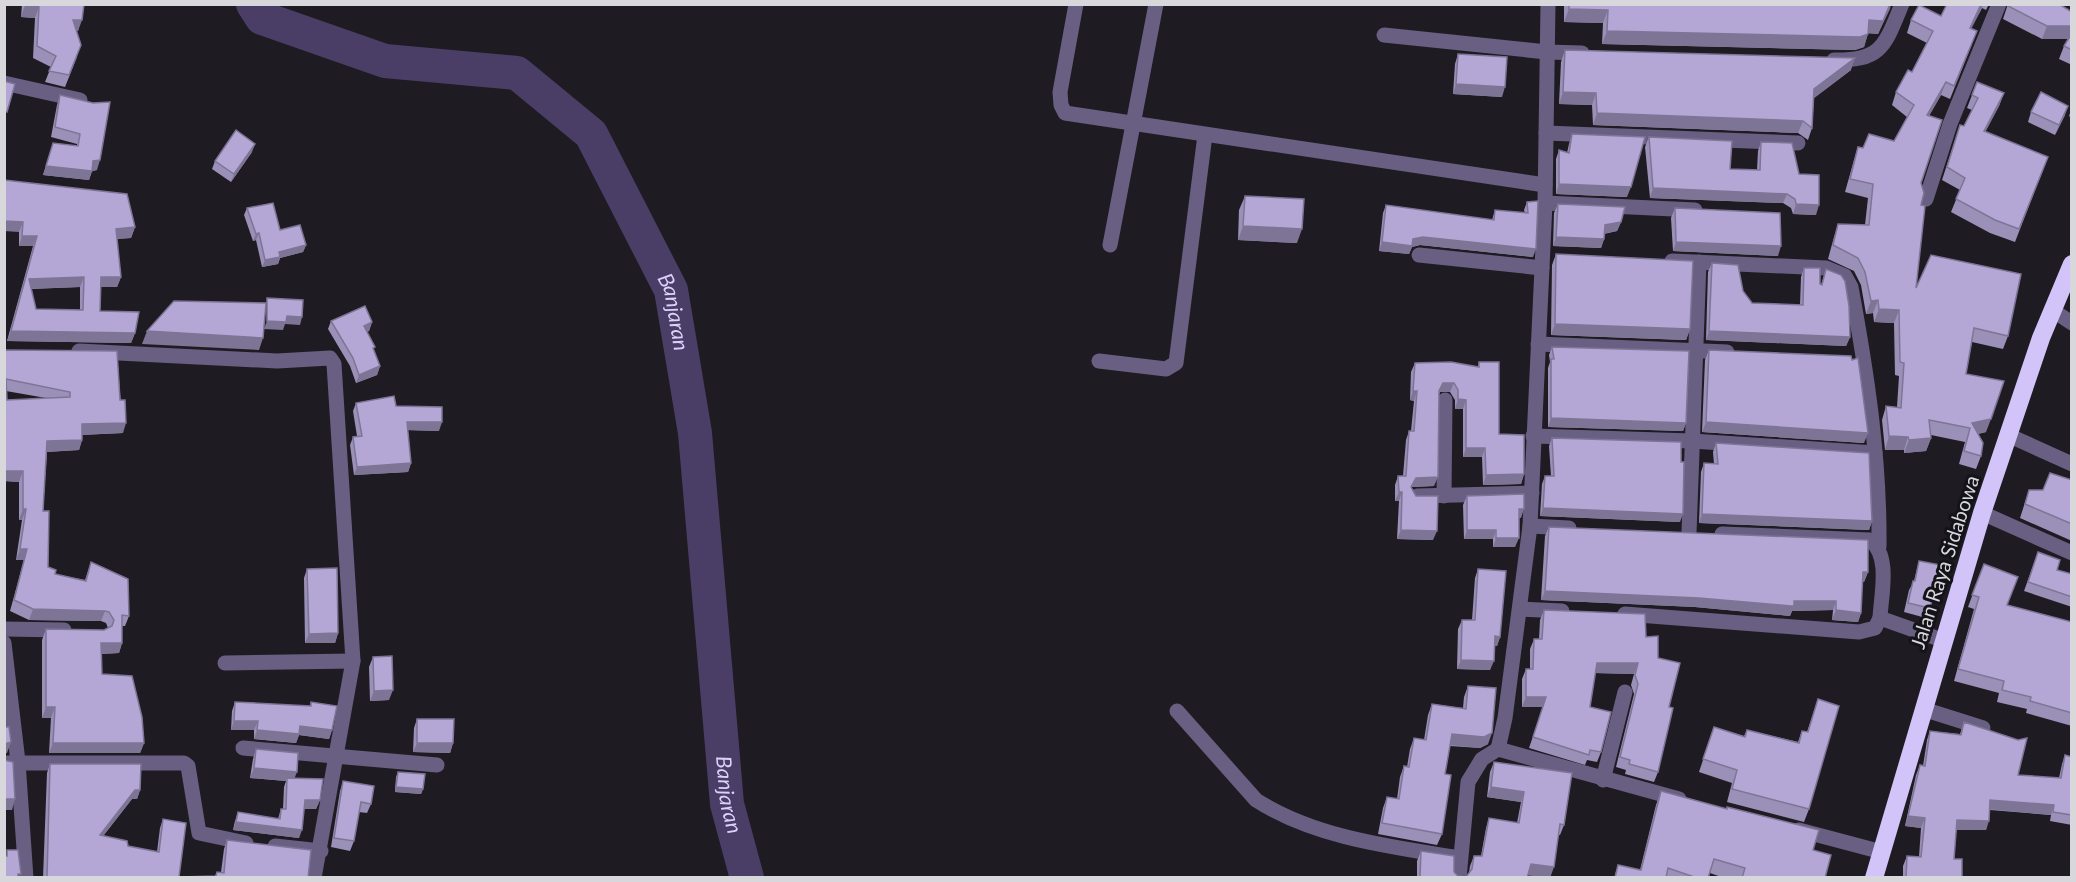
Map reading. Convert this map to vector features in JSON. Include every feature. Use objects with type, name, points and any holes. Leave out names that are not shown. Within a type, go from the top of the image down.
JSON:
[{"type":"highway","name":"Jalan Raya Sidabowa","points":[[1874,878],[1942,640],[1982,513],[2052,310],[2072,264]]},
{"type":"street","points":[[1076,4],[1060,92],[1061,105],[1065,113],[1077,117],[1545,185]]},
{"type":"street","points":[[1110,245],[1156,4]]},
{"type":"street","points":[[1498,749],[1520,609],[1530,526],[1538,344],[1547,259],[1545,185],[1548,4]]},
{"type":"street","points":[[1821,59],[1857,60],[1878,51],[1886,43],[1902,4]]},
{"type":"street","points":[[1926,199],[1950,124],[1999,4]]},
{"type":"street","points":[[1384,35],[1547,52],[1595,54]]},
{"type":"street","points":[[4,83],[92,103]]},
{"type":"street","points":[[1546,133],[1798,143]]},
{"type":"street","points":[[1100,361],[1166,369],[1176,363],[1205,135]]},
{"type":"street","points":[[1545,203],[1706,210]]},
{"type":"street","points":[[1419,255],[1547,259]]},
{"type":"street","points":[[1613,614],[1706,618],[1859,632],[1875,628],[1880,618],[1882,558],[1879,547],[1880,490],[1858,356],[1851,287],[1845,276],[1826,268],[1651,260]]},
{"type":"street","points":[[1699,262],[1692,441],[1695,533],[1848,538],[1870,540],[1879,547]]},
{"type":"street","points":[[2052,310],[2072,323]]},
{"type":"street","points":[[1538,344],[1746,352]]},
{"type":"street","points":[[69,351],[277,361],[330,358],[333,361],[353,661],[338,757],[314,878]]},
{"type":"street","points":[[1444,496],[1445,400]]},
{"type":"street","points":[[1533,436],[1692,441],[1875,453]]},
{"type":"street","points":[[2010,436],[2072,464]]},
{"type":"street","points":[[1417,496],[1532,493]]},
{"type":"street","points":[[1982,513],[2072,553]]},
{"type":"street","points":[[1530,526],[1587,529]]},
{"type":"street","points":[[1520,609],[1578,612]]},
{"type":"street","points":[[1880,618],[1942,640]]},
{"type":"street","points":[[4,629],[78,630]]},
{"type":"street","points":[[4,643],[11,762],[26,878]]},
{"type":"street","points":[[225,663],[353,661]]},
{"type":"street","points":[[1603,780],[1625,692]]},
{"type":"street","points":[[1923,709],[1997,733]]},
{"type":"street","points":[[1177,711],[1256,800],[1272,810],[1310,825],[1378,844],[1460,858]]},
{"type":"street","points":[[243,748],[437,765]]},
{"type":"street","points":[[1459,878],[1468,782],[1482,759],[1498,749],[1603,780],[1691,802]]},
{"type":"street","points":[[11,762],[184,763],[188,766],[199,833],[243,842],[321,851]]},
{"type":"street","points":[[1779,825],[1882,852]]},
{"type":"building","points":[[25,4],[84,4],[82,20],[73,20],[81,45],[69,75],[49,71],[56,56],[37,46],[39,7]]},
{"type":"building","points":[[1569,4],[1890,4],[1883,21],[1869,20],[1868,34],[1860,37],[1607,31],[1608,10],[1569,9]]},
{"type":"building","points":[[1947,4],[1981,4],[1970,28],[1977,31],[1954,86],[1946,82],[1927,115],[1942,120],[1921,183],[1924,193],[1921,205],[1925,206],[1916,288],[1931,255],[2021,274],[2008,336],[1974,328],[1966,374],[2004,381],[1991,419],[1972,423],[1983,443],[1981,456],[1964,451],[1970,428],[1929,420],[1931,438],[1909,440],[1908,437],[1889,436],[1886,406],[1901,408],[1904,363],[1900,362],[1899,310],[1879,309],[1878,300],[1871,301],[1865,272],[1858,258],[1833,245],[1838,224],[1869,225],[1873,184],[1850,179],[1858,147],[1863,148],[1869,134],[1894,141],[1914,105],[1896,92],[1908,70],[1912,72],[1933,31],[1911,20],[1919,5],[1941,16]]},
{"type":"building","points":[[2009,4],[2059,4],[2072,12],[2072,26],[2047,26],[2008,6]]},
{"type":"building","points":[[2072,33],[2072,50],[2064,46]]},
{"type":"building","points":[[1565,50],[1855,58],[1814,89],[1812,128],[1803,121],[1597,113],[1596,93],[1563,92]]},
{"type":"building","points":[[1458,54],[1507,57],[1505,87],[1456,84]]},
{"type":"building","points":[[4,81],[15,84],[7,112],[4,111]]},
{"type":"building","points":[[1977,82],[2004,93],[1984,131],[2048,157],[2019,229],[1995,220],[1956,199],[1965,178],[1947,167],[1960,125],[1964,126],[1978,98],[1972,95]]},
{"type":"building","points":[[2041,92],[2068,106],[2059,125],[2031,112]]},
{"type":"building","points":[[60,95],[93,103],[110,102],[100,160],[93,161],[92,171],[46,166],[53,143],[78,146],[80,134],[55,127]]},
{"type":"building","points":[[236,130],[255,144],[234,174],[215,161]]},
{"type":"building","points":[[1572,134],[1645,137],[1631,187],[1559,184],[1559,150],[1569,153]]},
{"type":"building","points":[[1649,137],[1732,141],[1730,169],[1760,170],[1761,142],[1792,143],[1799,174],[1819,175],[1819,205],[1796,204],[1795,199],[1787,194],[1653,188]]},
{"type":"building","points":[[4,180],[127,194],[135,227],[116,229],[121,277],[101,277],[100,311],[139,312],[135,333],[11,331],[37,236],[22,236],[23,222],[4,221]],"holes":[[[84,277],[83,310],[36,309],[29,279]]]},
{"type":"building","points":[[1245,196],[1304,199],[1302,229],[1243,226]]},
{"type":"building","points":[[1538,201],[1536,249],[1423,237],[1413,239],[1412,246],[1382,242],[1386,205],[1494,220],[1495,210],[1528,213],[1527,202]]},
{"type":"building","points":[[273,203],[280,230],[300,225],[306,245],[279,252],[280,257],[265,260],[259,233],[256,234],[247,208]]},
{"type":"building","points":[[1558,204],[1625,207],[1621,222],[1605,225],[1604,239],[1556,237]]},
{"type":"building","points":[[1675,208],[1780,213],[1781,246],[1676,242]]},
{"type":"building","points":[[1556,254],[1693,261],[1690,329],[1555,324]]},
{"type":"building","points":[[1712,263],[1738,265],[1743,291],[1752,303],[1803,305],[1804,268],[1820,268],[1820,284],[1822,285],[1826,269],[1841,275],[1845,281],[1849,306],[1850,337],[1709,331]]},
{"type":"building","points":[[267,298],[303,300],[302,317],[287,316],[286,322],[267,321]]},
{"type":"building","points":[[174,301],[266,303],[263,338],[147,331]]},
{"type":"building","points":[[365,306],[372,322],[364,326],[375,347],[373,348],[380,366],[359,375],[353,358],[331,321]]},
{"type":"building","points":[[1552,347],[1689,351],[1686,423],[1551,418],[1551,359],[1554,359]]},
{"type":"building","points":[[6,350],[117,351],[120,400],[125,400],[126,423],[82,424],[82,440],[47,441],[43,511],[49,511],[48,567],[56,570],[55,574],[86,581],[91,562],[128,579],[129,616],[122,615],[122,643],[101,643],[102,674],[132,676],[142,717],[144,743],[53,743],[55,707],[46,707],[46,629],[104,630],[112,626],[114,620],[109,612],[105,611],[33,609],[14,600],[27,549],[20,549],[26,509],[23,509],[23,471],[4,471],[4,353]],"holes":[[[6,379],[70,392],[70,397],[7,400]]]},
{"type":"building","points":[[1709,350],[1851,356],[1852,360],[1858,358],[1868,433],[1706,422]]},
{"type":"building","points":[[1451,362],[1479,367],[1479,362],[1499,362],[1499,434],[1524,435],[1524,474],[1486,475],[1485,448],[1466,448],[1466,400],[1458,399],[1458,390],[1454,383],[1443,383],[1439,391],[1438,477],[1416,478],[1411,487],[1416,496],[1438,496],[1437,531],[1401,530],[1402,492],[1399,492],[1398,476],[1406,476],[1409,431],[1414,431],[1417,391],[1413,391],[1415,363]]},
{"type":"building","points":[[394,396],[396,406],[442,407],[442,422],[407,422],[411,463],[357,467],[353,437],[362,436],[356,403]]},
{"type":"building","points":[[1552,438],[1681,442],[1681,462],[1684,462],[1683,514],[1543,508],[1545,476],[1554,476]]},
{"type":"building","points":[[1716,443],[1869,453],[1872,521],[1702,514],[1704,463],[1718,464]]},
{"type":"building","points":[[2050,473],[2072,480],[2072,524],[2025,504],[2029,490],[2043,490]]},
{"type":"building","points":[[1524,494],[1524,509],[1519,509],[1519,538],[1496,538],[1496,530],[1467,530],[1467,496]]},
{"type":"building","points":[[1549,527],[1868,540],[1868,572],[1863,572],[1861,613],[1836,610],[1836,601],[1794,601],[1794,606],[1791,606],[1699,598],[1545,591]]},
{"type":"building","points":[[2038,552],[2060,560],[2057,570],[2072,574],[2072,597],[2028,582]]},
{"type":"building","points":[[1919,561],[1941,565],[1930,608],[1908,603]]},
{"type":"building","points":[[1984,564],[2018,577],[2007,605],[2072,622],[2072,713],[2030,701],[2031,697],[2002,690],[2004,681],[1958,669],[1979,597],[1972,595]]},
{"type":"building","points":[[337,568],[338,633],[309,634],[307,569]]},
{"type":"building","points":[[1478,569],[1506,571],[1500,637],[1495,636],[1494,661],[1461,660],[1462,620],[1475,620]]},
{"type":"building","points":[[1544,610],[1645,614],[1646,637],[1658,636],[1658,658],[1680,663],[1669,707],[1673,708],[1658,772],[1629,764],[1630,760],[1620,757],[1638,684],[1635,675],[1638,663],[1597,663],[1590,707],[1611,712],[1601,752],[1590,750],[1589,755],[1533,737],[1546,697],[1526,697],[1526,669],[1533,669],[1534,639],[1542,639]]},
{"type":"building","points":[[392,656],[393,690],[374,691],[373,657]]},
{"type":"building","points":[[1468,686],[1496,688],[1492,733],[1484,737],[1452,734],[1445,774],[1451,775],[1442,834],[1382,823],[1387,797],[1399,799],[1404,766],[1409,767],[1414,738],[1426,740],[1432,704],[1466,709]]},
{"type":"building","points":[[1818,699],[1839,706],[1809,809],[1732,789],[1737,770],[1703,759],[1714,727],[1745,737],[1747,730],[1799,743],[1802,731],[1808,732]]},
{"type":"building","points":[[235,702],[311,706],[311,702],[337,706],[332,730],[300,726],[299,734],[257,730],[258,721],[234,721]]},
{"type":"building","points":[[417,719],[454,719],[453,743],[417,743]]},
{"type":"building","points":[[1964,722],[2018,740],[2027,738],[2018,775],[2061,778],[2065,755],[2072,757],[2072,815],[2053,812],[2054,805],[1990,800],[1989,821],[1957,820],[1954,859],[1962,859],[1962,878],[1906,878],[1907,856],[1921,857],[1925,818],[1908,816],[1920,765],[1925,766],[1930,731],[1961,735]]},
{"type":"building","points":[[4,727],[9,727],[11,742],[4,744]]},
{"type":"building","points":[[256,749],[298,753],[297,772],[254,768]]},
{"type":"building","points":[[4,760],[13,762],[15,799],[4,799]]},
{"type":"building","points":[[1494,762],[1572,773],[1564,825],[1560,824],[1554,867],[1531,864],[1527,878],[1420,878],[1421,851],[1454,856],[1454,872],[1458,876],[1466,877],[1472,869],[1474,856],[1482,856],[1489,818],[1519,823],[1524,792],[1491,787]]},
{"type":"building","points":[[50,764],[141,764],[140,790],[135,790],[100,835],[127,841],[128,846],[159,852],[163,819],[186,823],[179,877],[216,876],[217,872],[224,873],[227,840],[311,850],[308,878],[47,878]]},
{"type":"building","points":[[398,772],[425,774],[423,789],[396,787]]},
{"type":"building","points":[[287,778],[323,779],[320,800],[305,800],[302,830],[236,822],[238,812],[280,819],[281,809],[286,809]]},
{"type":"building","points":[[343,781],[374,786],[371,804],[361,802],[354,841],[334,838]]},
{"type":"building","points":[[1661,791],[1819,830],[1813,850],[1831,855],[1825,878],[1742,878],[1745,868],[1714,859],[1708,878],[1697,878],[1668,868],[1666,878],[1615,878],[1618,865],[1641,870]]},
{"type":"building","points":[[7,850],[18,850],[21,874],[18,874],[18,878],[4,878],[4,856],[7,856]]},
{"type":"waterway","name":"Banjaran","points":[[253,4],[262,18],[385,61],[517,73],[591,134],[671,290],[695,433],[727,804],[747,878]]}]
